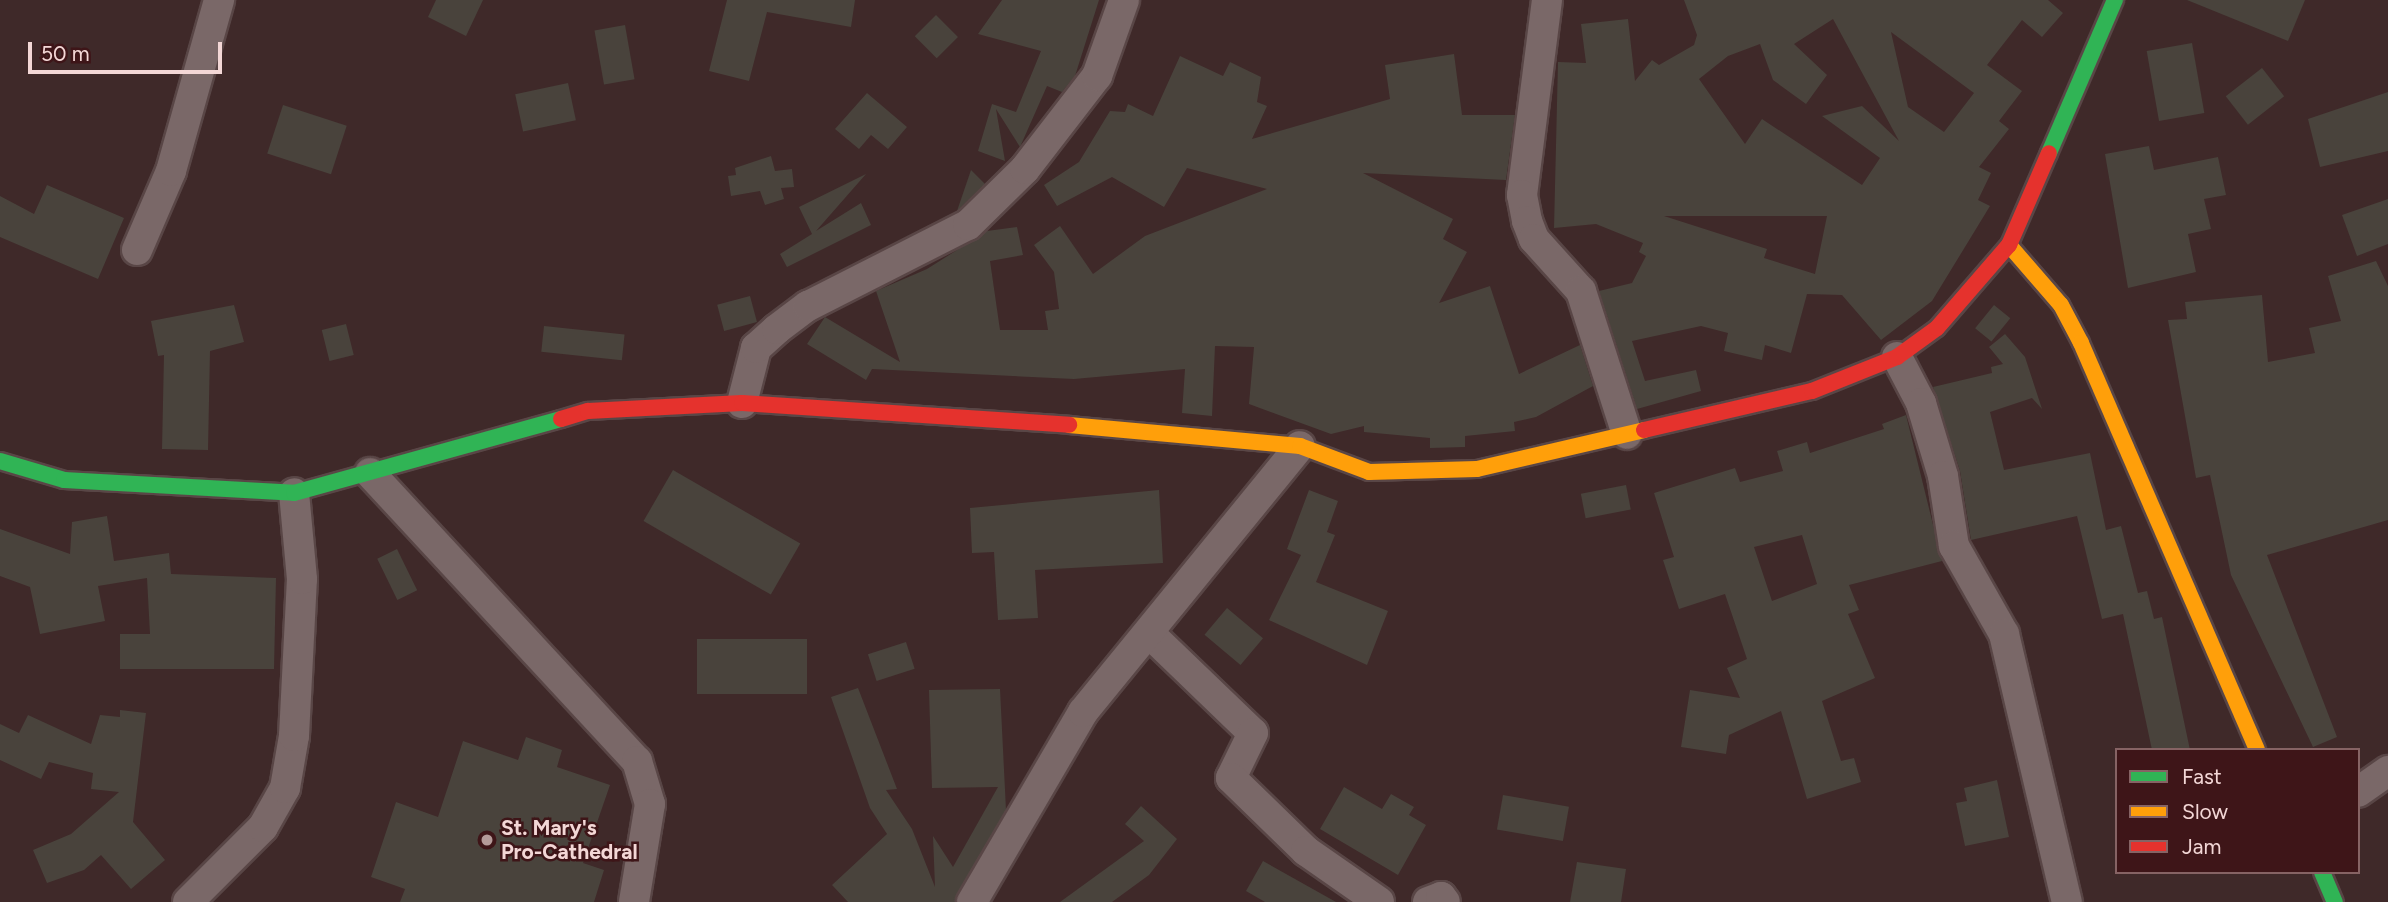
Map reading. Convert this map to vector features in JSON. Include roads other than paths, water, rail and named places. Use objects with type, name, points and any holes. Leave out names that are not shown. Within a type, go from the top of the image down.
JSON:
[{"type":"street","points":[[137,250],[171,171],[219,0]]},
{"type":"street","points":[[742,403],[756,348],[777,329],[808,306],[968,225],[1026,169],[1097,76],[1124,0]]},
{"type":"street","points":[[1547,0],[1524,208],[1534,239],[1581,291],[1627,434]]},
{"type":"street","points":[[0,461],[8,469],[161,489],[295,493],[589,411],[742,403],[902,410],[1300,446],[1369,472],[1477,469],[1812,391],[1897,357],[1971,297],[2009,245],[2115,0]]},
{"type":"street","points":[[2009,245],[2061,305],[2081,343],[2256,748]]},
{"type":"street","points":[[1897,357],[1921,403],[1943,476],[1954,546],[2004,634],[2067,902]]},
{"type":"street","points":[[972,902],[1083,712],[1300,446]]},
{"type":"street","points":[[370,472],[637,761],[650,804],[634,902]]},
{"type":"street","points":[[188,902],[263,827],[285,788],[294,736],[302,579],[295,493]]},
{"type":"street","points":[[1149,633],[1253,733],[1231,778],[1306,851],[1379,902]]},
{"type":"street","points":[[2360,791],[2388,771]]},
{"type":"street","points":[[2323,874],[2334,902]]},
{"type":"street","points":[[1428,902],[1445,902]]},
{"type":"place","name":"St. Mary's Pro-Cathedral","points":[[487,840]]}]
